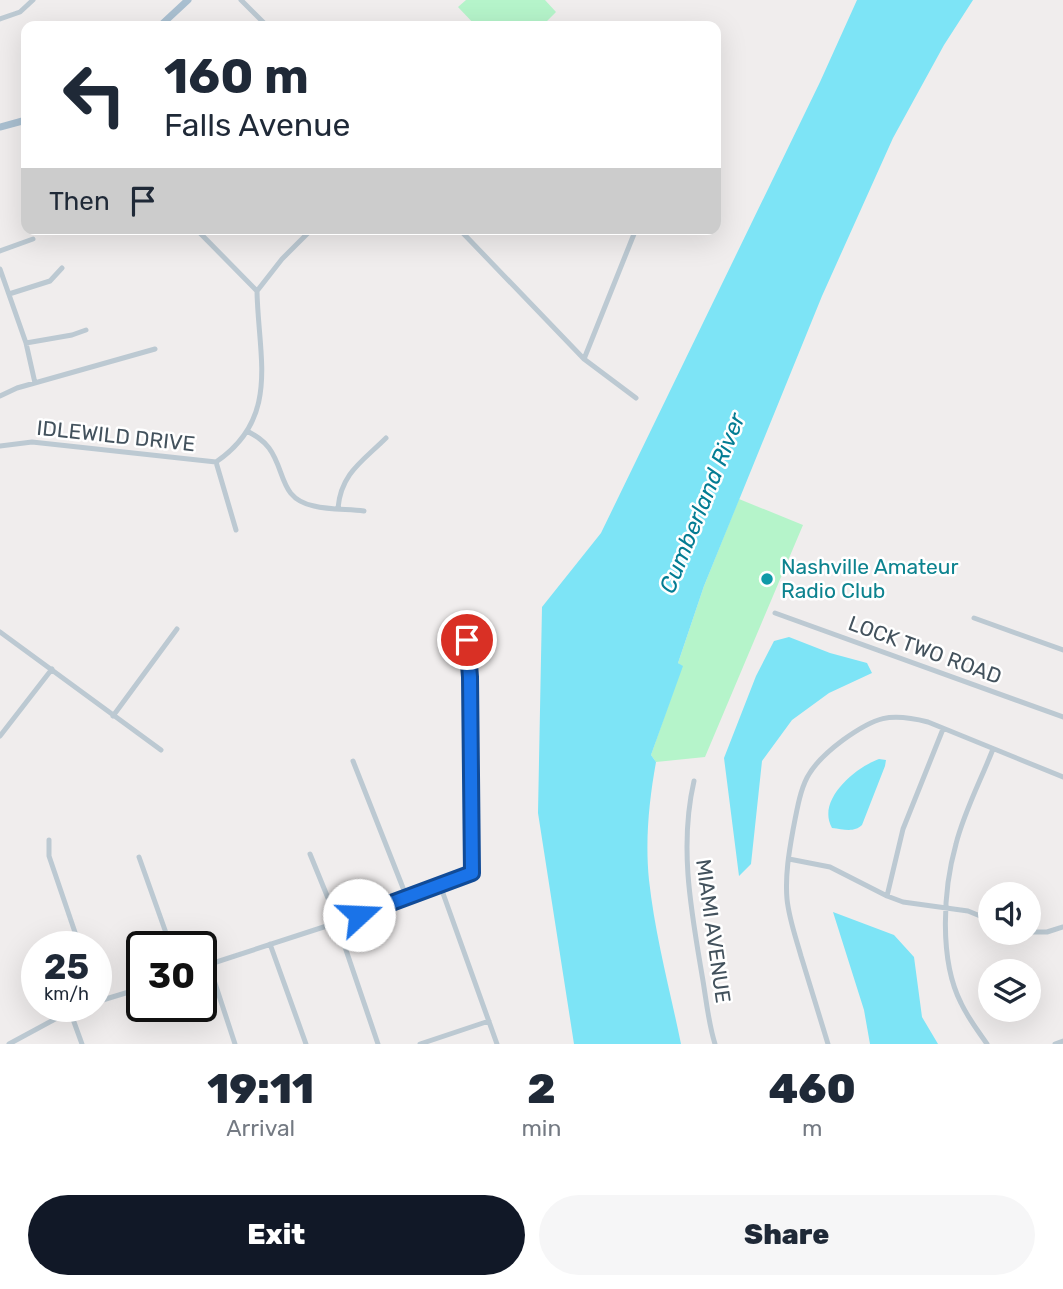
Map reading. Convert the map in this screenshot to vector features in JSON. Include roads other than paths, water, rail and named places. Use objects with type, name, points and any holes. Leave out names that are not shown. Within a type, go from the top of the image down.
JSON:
[{"type":"main road","points":[[165,21],[188,0]]},
{"type":"main road","points":[[0,127],[21,121]]},
{"type":"street","points":[[0,19],[20,12],[33,0]]},
{"type":"street","points":[[241,0],[262,21]]},
{"type":"street","points":[[202,235],[257,295],[282,259],[306,235]]},
{"type":"street","points":[[465,235],[584,359],[636,398]]},
{"type":"street","points":[[584,359],[634,235]]},
{"type":"street","points":[[0,251],[33,239]]},
{"type":"street","points":[[9,294],[50,281],[62,268]]},
{"type":"street","points":[[0,270],[26,343],[35,383]]},
{"type":"street","name":"IDLEWILD DRIVE","points":[[0,446],[32,442],[216,462],[230,453],[247,431],[260,401],[262,360],[257,295]]},
{"type":"street","points":[[26,343],[86,330]]},
{"type":"street","points":[[0,396],[17,388],[155,349]]},
{"type":"street","points":[[247,431],[259,437],[270,449],[292,496],[314,506],[364,511]]},
{"type":"street","points":[[338,508],[339,492],[348,476],[386,438]]},
{"type":"street","points":[[216,462],[236,530]]},
{"type":"street","name":"LOCK TWO ROAD","points":[[775,612],[1063,717]]},
{"type":"street","points":[[974,618],[1063,650]]},
{"type":"street","points":[[113,716],[177,629]]},
{"type":"street","points":[[0,632],[161,750]]},
{"type":"street","points":[[217,962],[336,923],[471,873],[470,677],[467,640]]},
{"type":"street","points":[[0,736],[52,669]]},
{"type":"street","points":[[828,1044],[791,921],[787,892],[789,859],[800,790],[807,774],[820,757],[867,723],[889,717],[907,717],[928,722],[1063,777]]},
{"type":"street","points":[[887,897],[903,829],[943,729]]},
{"type":"street","points":[[987,1044],[960,1001],[948,962],[945,941],[949,882],[956,843],[993,749]]},
{"type":"street","points":[[353,761],[407,898]]},
{"type":"street","name":"MIAMI AVENUE","points":[[694,781],[688,809],[686,855],[690,907],[715,1044]]},
{"type":"street","points":[[49,840],[49,856],[75,931]]},
{"type":"street","points":[[310,854],[378,1044]]},
{"type":"street","points":[[139,858],[165,931]]},
{"type":"street","points":[[789,859],[830,867],[887,897],[978,915]]},
{"type":"street","points":[[440,886],[497,1044]]},
{"type":"street","points":[[1041,932],[1063,927]]},
{"type":"street","points":[[270,944],[306,1044]]},
{"type":"street","points":[[217,988],[236,1044]]},
{"type":"street","points":[[420,1044],[489,1021]]},
{"type":"street","points":[[9,1044],[50,1022]]},
{"type":"street","points":[[74,1022],[82,1044]]},
{"type":"street","points":[[1055,1044],[1063,1041]]},
{"type":"water","name":"Cumberland River","points":[[857,0],[973,0],[944,45],[893,138],[822,296],[704,586],[678,663],[683,666],[651,755],[656,762],[648,821],[649,880],[681,1044],[574,1044],[538,813],[542,607],[601,533],[820,82]]},
{"type":"water","points":[[789,637],[830,653],[867,663],[872,673],[829,693],[792,720],[762,761],[751,864],[739,876],[724,758],[756,676],[774,641]]},
{"type":"water","points":[[879,759],[886,760],[885,766],[862,825],[852,830],[832,828],[828,817],[834,796],[850,777]]},
{"type":"water","points":[[833,912],[894,935],[914,957],[922,1017],[938,1044],[870,1044],[864,1010]]},
{"type":"place","name":"Nashville Amateur Radio Club","points":[[767,579]]}]
